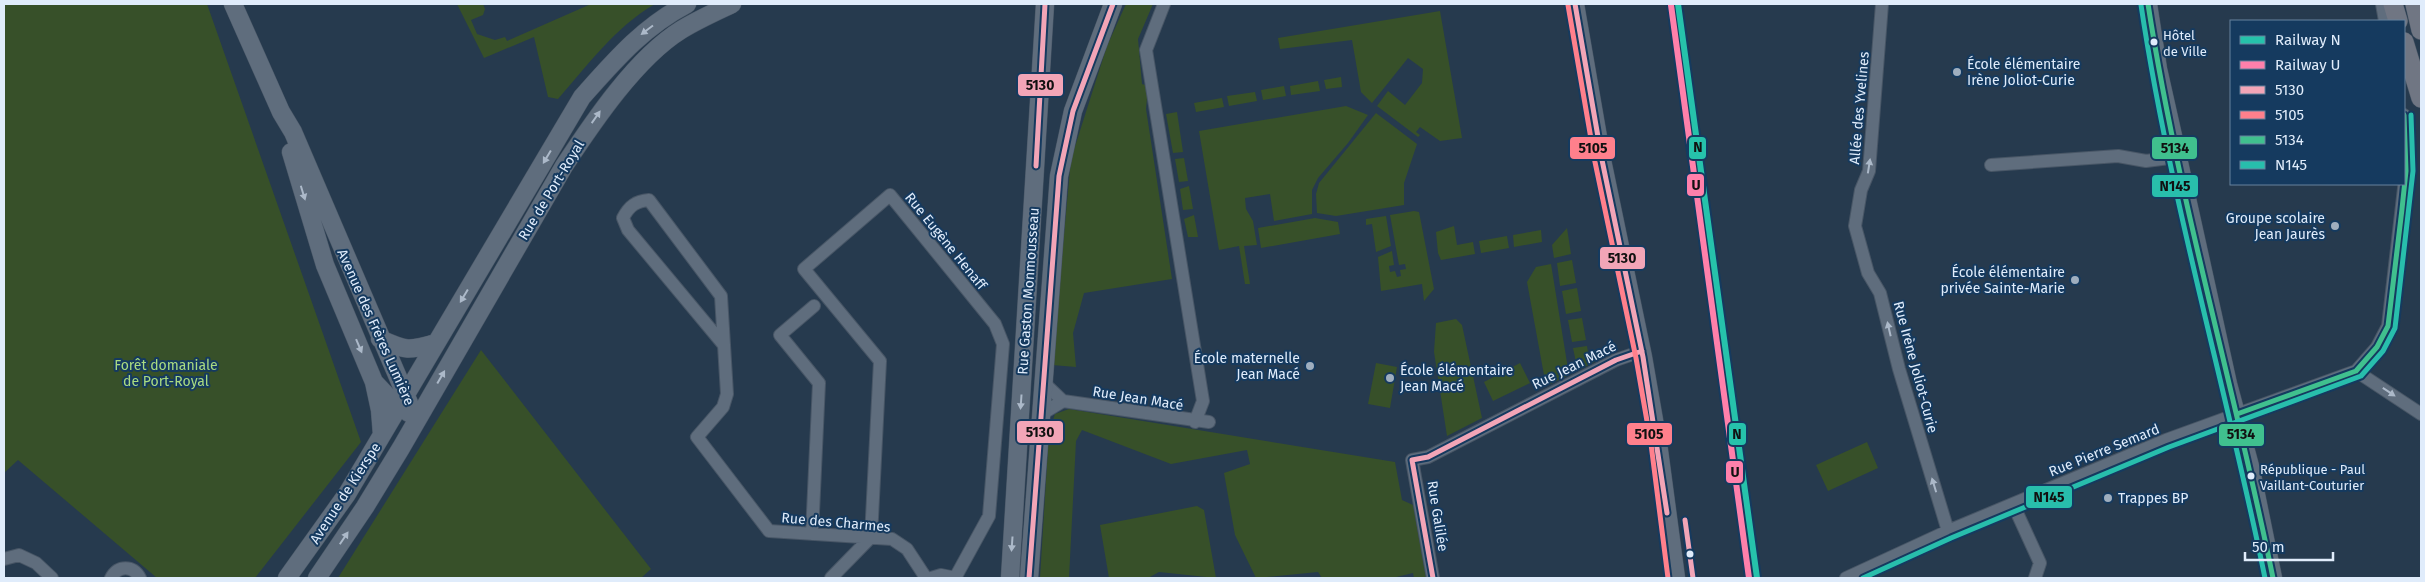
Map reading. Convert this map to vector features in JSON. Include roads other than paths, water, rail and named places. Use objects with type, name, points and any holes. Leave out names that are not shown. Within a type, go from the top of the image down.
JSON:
[{"type":"main road","name":"Avenue des Frères Lumière","points":[[233,4],[281,112],[293,132],[380,339],[402,401]]},
{"type":"main road","name":"Rue de Port-Royal","points":[[402,401],[582,97],[633,40],[668,14],[687,4]]},
{"type":"main road","name":"Rue de Port-Royal","points":[[417,419],[564,166],[600,112],[652,53],[680,30],[732,4]]},
{"type":"main road","name":"Rue Gaston Monmousseau","points":[[1010,578],[1045,4]]},
{"type":"main road","name":"Rue Gaston Monmousseau","points":[[1029,578],[1040,415],[1060,176],[1073,110],[1112,4]]},
{"type":"main road","points":[[1575,4],[1602,160],[1642,351],[1658,443],[1676,578]]},
{"type":"main road","points":[[2148,4],[2158,69],[2177,157],[2228,384],[2251,470],[2273,578]]},
{"type":"main road","points":[[2393,4],[2398,20]]},
{"type":"main road","points":[[2415,4],[2421,30]]},
{"type":"main road","points":[[2405,45],[2421,98]]},
{"type":"main road","name":"Avenue des Frères Lumière","points":[[281,112],[286,135],[325,266],[374,382],[402,401],[417,419]]},
{"type":"main road","points":[[380,339],[413,350],[436,343]]},
{"type":"main road","points":[[374,382],[380,410],[382,435]]},
{"type":"main road","name":"Avenue de Kierspe","points":[[287,578],[322,531],[402,401]]},
{"type":"main road","name":"Avenue de Kierspe","points":[[316,578],[365,507],[417,419]]},
{"type":"street","points":[[1164,4],[1146,50],[1203,402],[1195,422]]},
{"type":"street","name":"Allée des Yvelines","points":[[1856,212],[1860,190],[1869,171],[1882,4]]},
{"type":"street","points":[[2382,4],[2385,20]]},
{"type":"street","points":[[2405,143],[2405,180]]},
{"type":"street","points":[[1991,165],[2118,156],[2146,162],[2177,157]]},
{"type":"street","points":[[2404,185],[2388,326],[2377,347],[2356,371],[2421,414]]},
{"type":"street","name":"Rue Eugène Henaff","points":[[871,537],[880,361],[804,269],[890,195],[995,324],[1003,344],[989,516],[955,578]]},
{"type":"street","name":"Rue des Charmes","points":[[723,344],[628,230],[623,218],[627,209],[638,201],[649,200],[721,296],[727,394],[723,408],[697,437],[769,531],[892,539],[906,549],[926,578]]},
{"type":"street","name":"Rue Irène Joliot-Curie","points":[[1856,212],[1855,226],[1868,273],[1880,293],[1898,369],[1948,531]]},
{"type":"street","points":[[812,534],[819,382],[780,335],[814,306]]},
{"type":"street","name":"Rue Jean Macé","points":[[1412,460],[1428,456],[1616,360],[1642,351]]},
{"type":"street","name":"Rue Pierre Semard","points":[[1846,578],[1948,531],[2166,440],[2356,371]]},
{"type":"street","points":[[1040,415],[1063,402],[1043,382]]},
{"type":"street","name":"Rue Jean Macé","points":[[1063,402],[1195,422],[1209,422]]},
{"type":"street","name":"Rue Galilée","points":[[1412,460],[1433,578]]},
{"type":"street","points":[[2013,504],[2018,510],[2040,563],[2035,578]]},
{"type":"street","points":[[831,578],[871,537]]},
{"type":"street","points":[[4,559],[19,555],[36,563],[52,578]]},
{"type":"street","points":[[111,578],[116,571],[127,568],[137,573],[140,578]]},
{"type":"street","points":[[931,578],[940,575],[955,578]]},
{"type":"rail line","name":"N","points":[[1678,4],[1757,578]]},
{"type":"rail line","name":"U","points":[[1671,5],[1749,578]]},
{"type":"place","name":"Hôtel de Ville","points":[[2154,42]]},
{"type":"place","name":"École élémentaire Irène Joliot-Curie","points":[[1957,72]]},
{"type":"place","name":"Groupe scolaire Jean Jaurès","points":[[2335,226]]},
{"type":"place","name":"École élémentaire privée Sainte-Marie","points":[[2075,280]]},
{"type":"place","name":"École maternelle Jean Macé","points":[[1310,366]]},
{"type":"place","name":"École élémentaire Jean Macé","points":[[1390,378]]},
{"type":"place","name":"République - Paul Vaillant-Couturier","points":[[2251,476]]},
{"type":"place","name":"Trappes BP","points":[[2108,498]]},
{"type":"park label","name":"Forêt domaniale de Port-Royal","points":[[166,374]]}]
